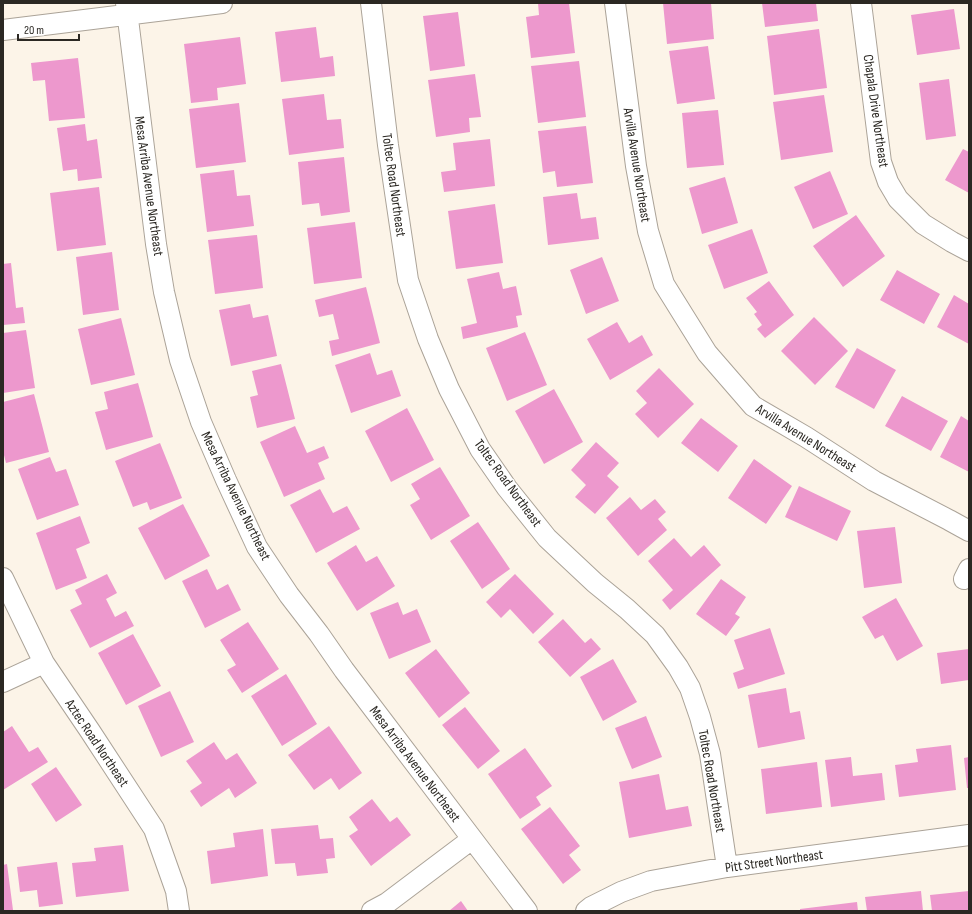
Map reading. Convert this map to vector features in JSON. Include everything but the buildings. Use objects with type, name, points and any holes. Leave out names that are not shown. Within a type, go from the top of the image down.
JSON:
[{"type":"street","points":[[3,30],[127,9],[222,3]]},
{"type":"street","name":"Toltec Road Northeast","points":[[371,3],[388,145],[408,280],[428,339],[449,389],[480,449],[507,488],[547,538],[595,583],[627,609],[655,635],[678,667],[690,688],[710,754],[727,867]]},
{"type":"street","name":"Arvilla Avenue Northeast","points":[[615,3],[636,166],[648,231],[664,284],[707,353],[753,406],[806,437],[874,481],[969,531]]},
{"type":"street","name":"Chapala Drive Northeast","points":[[861,3],[881,162],[888,182],[898,199],[923,224],[969,251]]},
{"type":"street","name":"Mesa Arriba Avenue Northeast","points":[[127,9],[156,244],[164,292],[180,360],[201,422],[226,480],[257,547],[288,594],[527,911]]},
{"type":"street","name":"Aztec Road Northeast","points":[[3,578],[44,663],[154,829],[176,891],[179,911]]},
{"type":"street","points":[[3,682],[44,663]]},
{"type":"street","name":"Pitt Street Northeast","points":[[586,911],[621,892],[651,881],[727,867],[969,835]]},
{"type":"street","points":[[372,911],[387,903],[472,839]]}]
